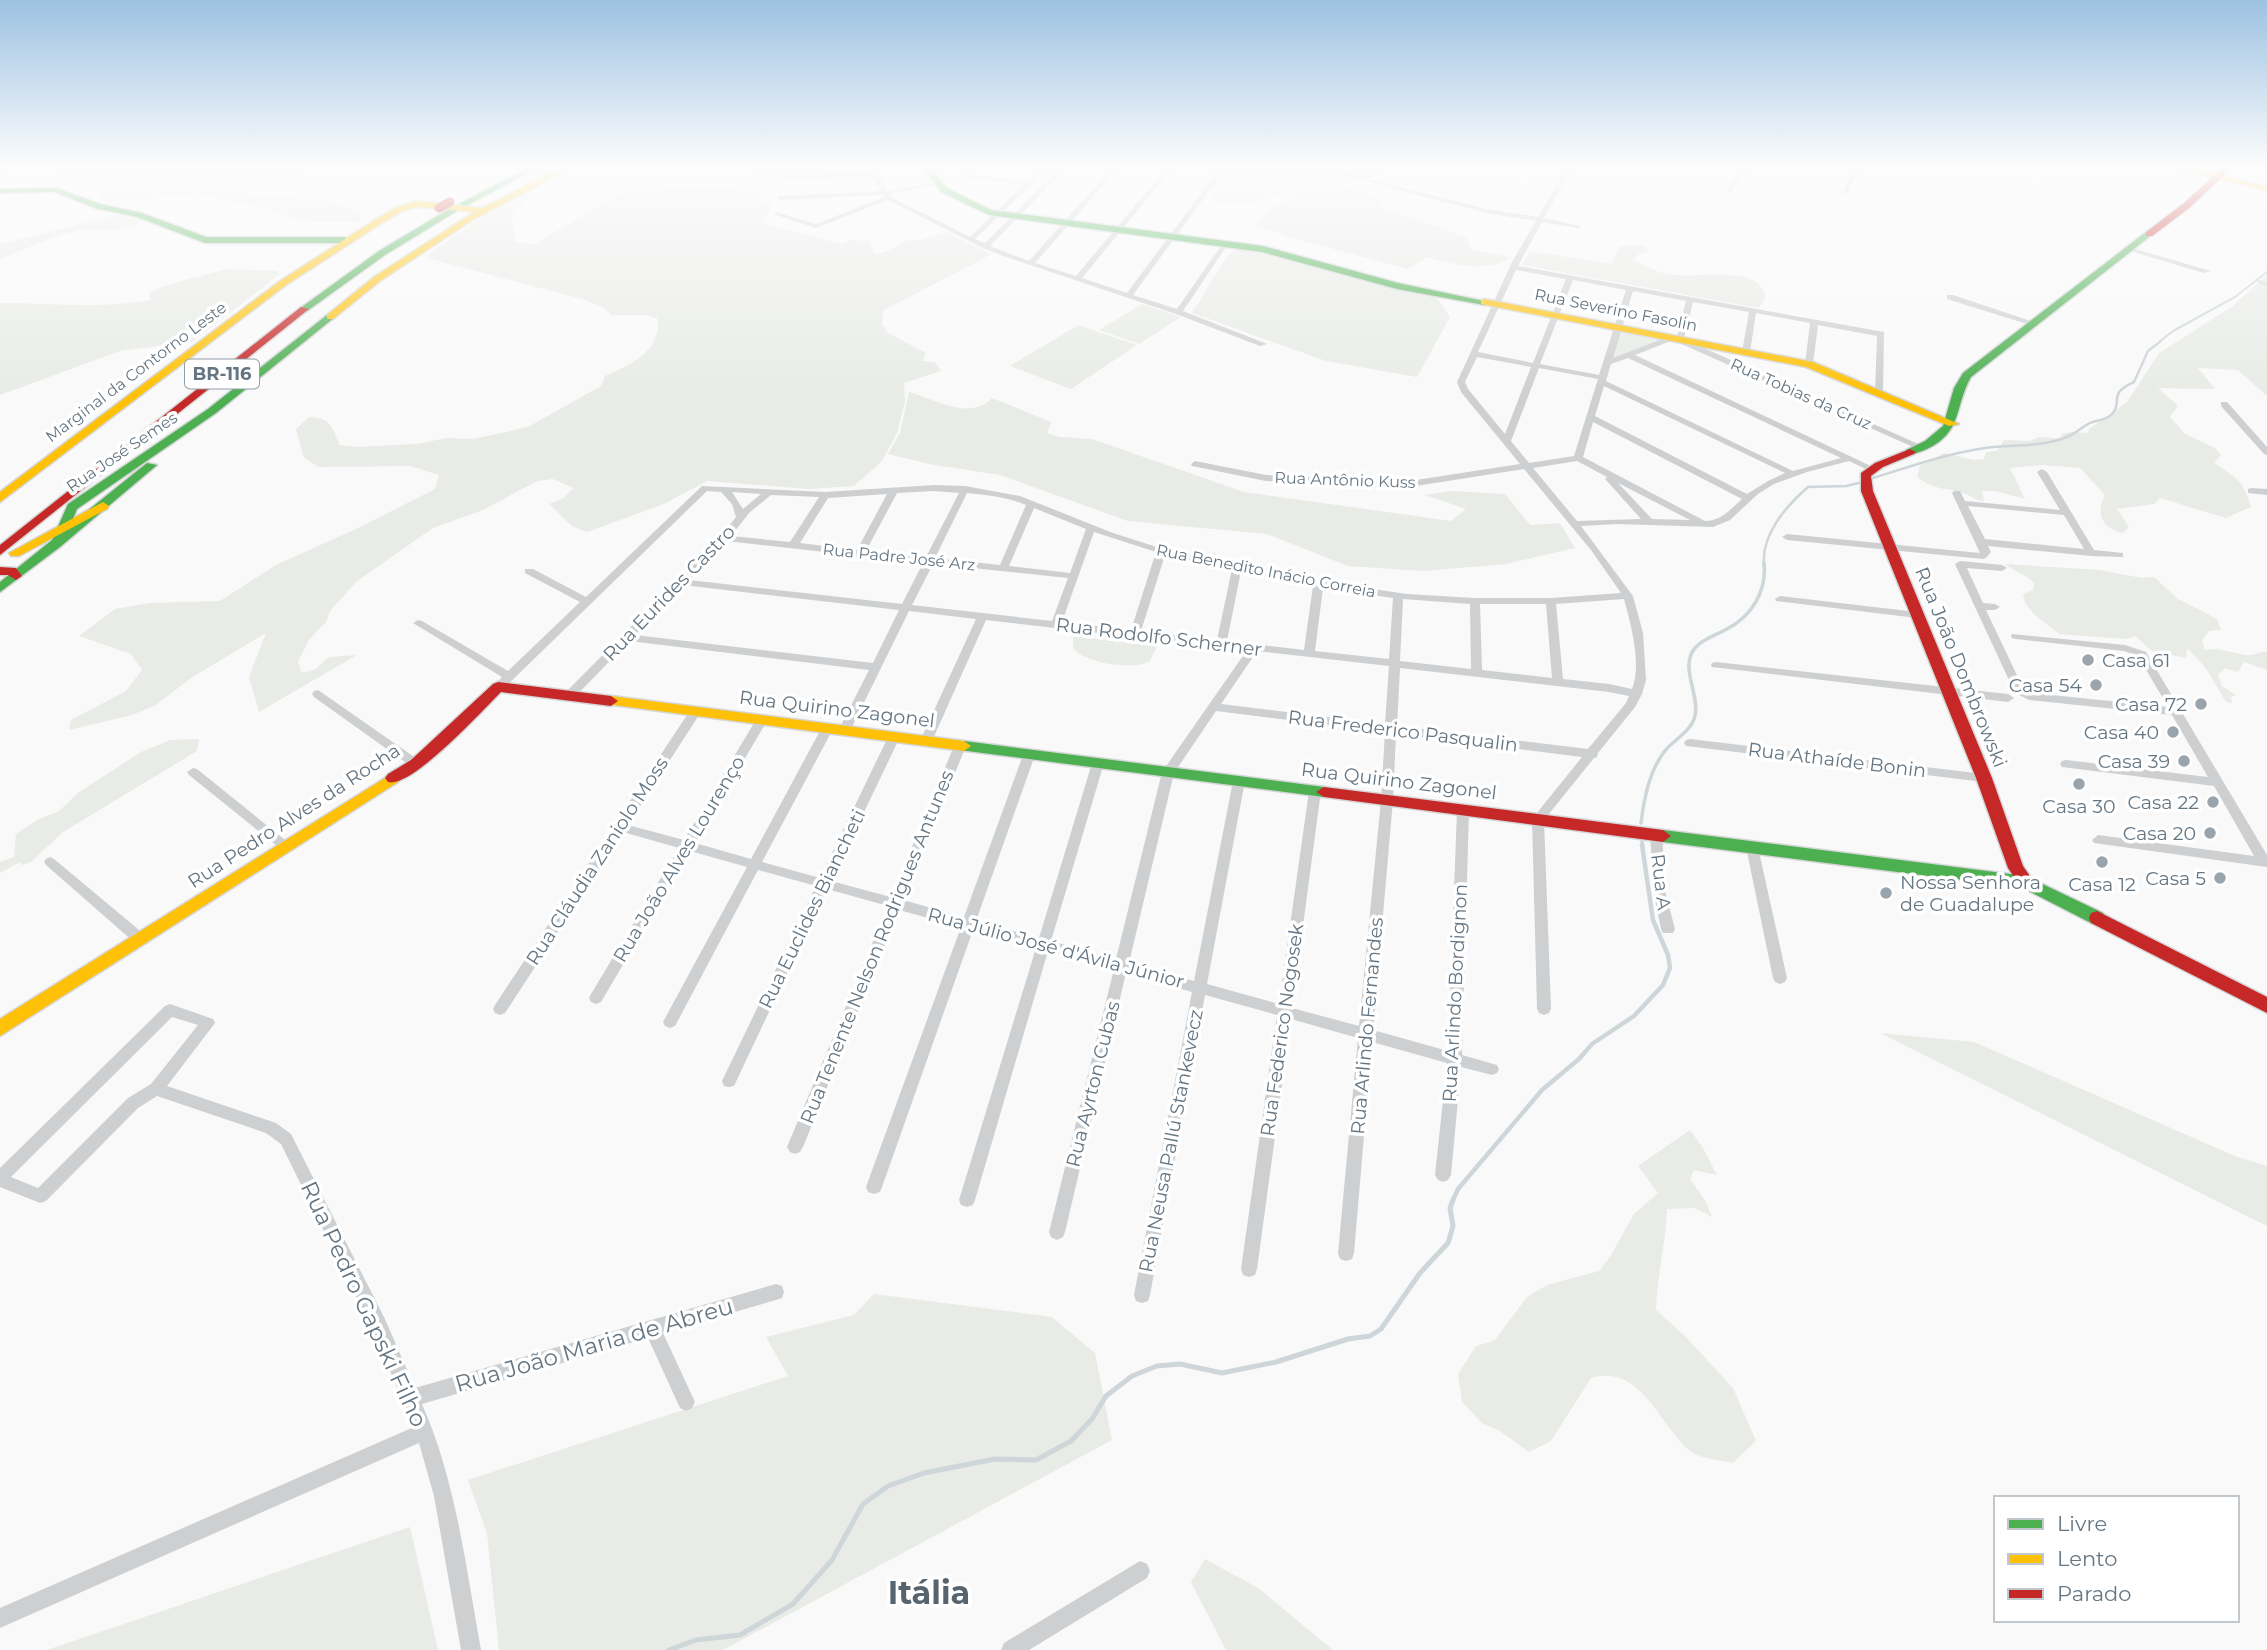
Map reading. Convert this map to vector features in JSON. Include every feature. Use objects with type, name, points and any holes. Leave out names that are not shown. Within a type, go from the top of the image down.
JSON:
[{"type":"main road","name":"Marginal da Contorno Leste","points":[[0,498],[284,283],[346,242]]},
{"type":"main road","name":"BR-116","points":[[0,534],[293,302],[360,255],[384,242]]},
{"type":"main road","name":"BR-116","points":[[0,551],[324,293],[398,242]]},
{"type":"main road","name":"Rua José Semes","points":[[60,536],[103,506],[212,411],[377,279],[435,242]]},
{"type":"main road","name":"Rua Severino Fasolin","points":[[1210,242],[1272,251],[1397,286],[1809,365],[1953,424]]},
{"type":"main road","points":[[1867,477],[1941,437],[1953,424],[1956,393],[1962,380],[2138,242]]},
{"type":"main road","name":"Rua José Semes","points":[[60,536],[68,512],[212,411]]},
{"type":"main road","name":"Rua João Dombrowski","points":[[1867,477],[1889,546],[1984,778],[2016,868],[2026,882]]},
{"type":"main road","points":[[68,512],[80,515],[103,506]]},
{"type":"main road","points":[[0,562],[60,536]]},
{"type":"main road","points":[[0,588],[8,573],[60,536]]},
{"type":"main road","name":"Rua Quirino Zagonel","points":[[503,681],[569,696],[2026,882],[2267,1006]]},
{"type":"main road","name":"Rua Pedro Alves da Rocha","points":[[0,1028],[416,764],[503,681]]},
{"type":"street","points":[[975,242],[1030,264],[1179,312],[1263,344]]},
{"type":"street","points":[[985,247],[990,242]]},
{"type":"street","points":[[1030,264],[1050,242]]},
{"type":"street","points":[[1077,279],[1107,242]]},
{"type":"street","points":[[1129,295],[1168,242]]},
{"type":"street","points":[[1527,242],[1462,378],[1462,386],[1628,596],[1638,633],[1641,660],[1641,680],[1625,713],[1538,819],[1544,1009]]},
{"type":"street","points":[[1179,312],[1225,244]]},
{"type":"street","points":[[2129,249],[2207,271]]},
{"type":"street","points":[[1514,267],[1881,334],[1879,394]]},
{"type":"street","points":[[1506,442],[1570,277]]},
{"type":"street","points":[[1630,288],[1578,458],[1705,525]]},
{"type":"street","points":[[1950,297],[2033,323]]},
{"type":"street","points":[[1607,363],[1676,339],[1690,299]]},
{"type":"street","points":[[1746,352],[1754,311]]},
{"type":"street","points":[[1809,365],[1814,322]]},
{"type":"street","name":"Rua Tobias da Cruz","points":[[1676,339],[1923,448]]},
{"type":"street","points":[[1474,354],[1602,380],[1793,474]]},
{"type":"street","points":[[1629,355],[1850,458],[1867,477]]},
{"type":"street","points":[[2224,404],[2267,452]]},
{"type":"street","points":[[1591,417],[1748,498]]},
{"type":"street","name":"Rua Antônio Kuss","points":[[1195,464],[1266,478],[1403,485],[1578,458]]},
{"type":"street","points":[[1573,524],[1649,522],[1705,525],[1726,519],[1766,485],[1793,474],[1850,458]]},
{"type":"street","points":[[1603,471],[1649,522]]},
{"type":"street","points":[[2042,472],[2091,553]]},
{"type":"street","name":"Rua Benedito Inácio Correia","points":[[705,488],[825,495],[965,489],[998,493],[1161,551],[1318,584],[1398,596],[1475,601],[1550,601],[1628,596]]},
{"type":"street","name":"Rua Pedro Alves da Rocha","points":[[503,681],[705,488]]},
{"type":"street","points":[[724,489],[736,503],[741,517]]},
{"type":"street","points":[[844,731],[965,489]]},
{"type":"street","points":[[2250,491],[2267,492]]},
{"type":"street","name":"Rua Eurides Castro","points":[[569,696],[724,538],[741,517],[769,492]]},
{"type":"street","points":[[860,553],[893,492]]},
{"type":"street","points":[[793,546],[825,495]]},
{"type":"street","points":[[1787,537],[1971,556],[1985,555],[1959,498],[2067,513]]},
{"type":"street","points":[[1003,569],[1031,504]]},
{"type":"street","points":[[1056,625],[1091,528]]},
{"type":"street","name":"Rua Padre José Arz","points":[[724,538],[1074,576]]},
{"type":"street","points":[[1981,542],[2120,555]]},
{"type":"street","points":[[1135,634],[1161,551]]},
{"type":"street","points":[[2002,568],[1960,564],[2022,692],[2029,696],[2177,712]]},
{"type":"street","points":[[1221,644],[1237,568]]},
{"type":"street","points":[[529,571],[587,602]]},
{"type":"street","name":"Rua Rodolfo Scherner","points":[[681,582],[1558,682],[1636,694]]},
{"type":"street","points":[[1308,654],[1318,584]]},
{"type":"street","name":"Rua Arlindo Fernandes","points":[[1346,1253],[1387,800],[1398,596]]},
{"type":"street","points":[[1780,599],[1917,615]]},
{"type":"street","points":[[1475,601],[1477,673]]},
{"type":"street","points":[[1550,601],[1558,682]]},
{"type":"street","points":[[1979,606],[1995,607]]},
{"type":"street","points":[[926,741],[982,617]]},
{"type":"street","points":[[418,623],[503,681]]},
{"type":"street","points":[[2016,636],[2137,652],[2146,658],[2266,861]]},
{"type":"street","points":[[627,637],[876,667]]},
{"type":"street","points":[[1168,772],[1254,648]]},
{"type":"street","points":[[1716,665],[2008,698]]},
{"type":"street","points":[[318,694],[416,764]]},
{"type":"street","name":"Rua Frederico Pasqualin","points":[[1213,708],[1593,754]]},
{"type":"street","name":"Rua Cláudia Zaniolo Moss","points":[[500,1009],[695,712]]},
{"type":"street","name":"Rua João Alves Lourenço","points":[[596,998],[761,720]]},
{"type":"street","points":[[670,1022],[827,729]]},
{"type":"street","name":"Rua Euclides Biancheti","points":[[729,1082],[894,737]]},
{"type":"street","name":"Rua Athaíde Bonin","points":[[1690,743],[1984,778]]},
{"type":"street","name":"Rua Tenente Nelson Rodrigues Antunes","points":[[795,1147],[960,746]]},
{"type":"street","points":[[874,1187],[1029,755]]},
{"type":"street","points":[[967,1200],[1098,763]]},
{"type":"street","points":[[2066,764],[2218,782]]},
{"type":"street","points":[[193,772],[286,846]]},
{"type":"street","name":"Rua Ayrton Cubas","points":[[1057,1233],[1168,772]]},
{"type":"street","name":"Rua Neusa Pallú Stankevecz","points":[[1142,1295],[1239,781]]},
{"type":"street","name":"Rua Federico Nogosek","points":[[1249,1269],[1315,791]]},
{"type":"street","name":"Rua Arlindo Bordignon","points":[[1443,1175],[1455,1059],[1463,810]]},
{"type":"street","name":"Rua Júlio José d'Ávila Júnior","points":[[620,827],[1492,1069]]},
{"type":"street","name":"Rua A","points":[[1656,834],[1660,895],[1668,929]]},
{"type":"street","points":[[2098,840],[2266,861]]},
{"type":"street","points":[[1752,847],[1780,978]]},
{"type":"street","points":[[50,862],[140,939]]},
{"type":"street","points":[[170,1010],[208,1023],[156,1089],[133,1103],[40,1196],[0,1179],[170,1010]]},
{"type":"street","name":"Rua Pedro Gapski Filho","points":[[156,1089],[271,1128],[286,1139],[378,1323],[425,1431],[449,1523],[471,1650]]},
{"type":"street","name":"Rua João Maria de Abreu","points":[[412,1398],[776,1292]]},
{"type":"street","points":[[652,1328],[686,1402]]},
{"type":"street","points":[[0,1618],[425,1431]]},
{"type":"street","points":[[1011,1650],[1140,1571]]},
{"type":"shaded area","points":[[8,242],[43,242],[0,259],[0,244]]},
{"type":"shaded area","points":[[446,242],[869,242],[874,253],[879,253],[904,242],[967,242],[992,254],[884,310],[882,324],[888,333],[926,353],[922,361],[935,362],[941,371],[904,383],[905,402],[897,433],[882,461],[854,486],[809,489],[707,481],[664,504],[587,532],[572,526],[549,504],[564,498],[573,488],[553,479],[537,481],[483,510],[433,528],[357,581],[330,611],[326,622],[309,640],[298,662],[302,673],[316,669],[329,657],[357,655],[259,712],[249,677],[266,633],[191,678],[156,705],[132,715],[69,730],[71,720],[126,691],[142,670],[131,654],[79,636],[115,609],[150,603],[220,601],[276,565],[435,489],[439,475],[411,466],[319,467],[304,458],[296,429],[309,417],[326,421],[340,445],[359,447],[417,444],[446,438],[473,439],[530,426],[601,386],[605,376],[625,367],[649,348],[654,340],[658,319],[647,315],[611,315],[603,307],[582,299],[430,259],[427,255]]},
{"type":"shaded area","points":[[1307,242],[1468,242],[1472,250],[1510,257],[1492,265],[1470,266],[1427,257],[1408,269]]},
{"type":"shaded area","points":[[1643,246],[1649,251],[1637,255],[1633,260],[1655,270],[1674,275],[1732,275],[1746,278],[1756,282],[1763,290],[1764,300],[1758,308],[1522,265],[1530,251],[1612,264],[1619,247]]},
{"type":"shaded area","points":[[1239,247],[1328,268],[1364,281],[1436,297],[1450,317],[1417,377],[1326,361],[1192,313],[1227,256]]},
{"type":"shaded area","points":[[227,269],[276,271],[280,274],[192,342],[120,351],[0,395],[0,303],[132,303],[151,300],[149,294],[162,287]]},
{"type":"shaded area","points":[[2267,275],[2267,396],[2238,370],[2198,368],[2215,389],[2158,388],[2178,406],[2170,417],[2185,434],[2215,448],[2221,455],[2214,463],[2238,480],[2251,507],[2226,518],[2160,498],[2154,504],[2117,509],[2129,527],[2123,533],[2105,524],[2101,508],[2105,495],[2080,468],[2043,465],[2010,468],[2025,499],[1996,491],[1982,491],[1984,501],[1979,500],[1961,492],[1931,485],[1917,477],[1920,466],[1944,453],[1974,460],[1984,459],[1986,452],[1997,451],[2004,440],[2030,441],[2039,437],[2062,439],[2061,434],[2088,433],[2089,429],[2127,402],[2159,353],[2233,306]]},
{"type":"shaded area","points":[[1142,304],[1181,317],[1139,344],[1099,330]]},
{"type":"shaded area","points":[[1078,325],[1137,345],[1071,389],[1010,366]]},
{"type":"shaded area","points":[[1620,329],[1667,338],[1610,360]]},
{"type":"shaded area","points":[[909,392],[952,407],[963,408],[983,405],[992,398],[1051,422],[1047,433],[1059,437],[1092,439],[1244,492],[1451,521],[1466,509],[1425,495],[1452,491],[1505,494],[1530,525],[1560,523],[1575,548],[1506,564],[1423,571],[1348,566],[1267,534],[1128,521],[1000,475],[929,464],[888,454],[900,433]]},
{"type":"shaded area","points":[[2005,564],[2099,570],[2142,578],[2154,577],[2178,599],[2217,619],[2221,630],[2209,631],[2202,640],[2205,650],[2217,649],[2250,655],[2267,652],[2267,670],[2244,662],[2238,672],[2225,668],[2218,675],[2222,686],[2236,695],[2231,697],[2232,703],[2226,702],[2205,667],[2187,648],[2186,658],[2152,651],[2135,636],[2126,639],[2059,634],[2035,615],[2025,603],[2023,594],[2033,590],[2034,583]]},
{"type":"shaded area","points":[[1073,636],[1157,646],[1150,661],[1143,664],[1110,664],[1079,653],[1073,648]]},
{"type":"shaded area","points":[[199,739],[197,751],[63,832],[31,862],[22,865],[20,862],[0,873],[0,862],[14,857],[16,834],[37,820],[59,811],[78,793],[141,752],[170,740]]},
{"type":"shaded area","points":[[1880,1033],[1974,1042],[2237,1157],[2267,1166],[2267,1226]]},
{"type":"shaded area","points":[[1690,1130],[1717,1175],[1694,1170],[1690,1179],[1706,1202],[1712,1217],[1695,1208],[1667,1209],[1656,1310],[1685,1336],[1733,1388],[1756,1441],[1733,1463],[1694,1454],[1636,1388],[1623,1380],[1608,1376],[1591,1378],[1551,1441],[1529,1452],[1500,1431],[1482,1423],[1462,1402],[1458,1374],[1476,1346],[1495,1340],[1527,1297],[1547,1285],[1599,1271],[1634,1214],[1658,1193],[1638,1166]]},
{"type":"shaded area","points":[[874,1294],[1052,1317],[1095,1353],[1112,1440],[723,1650],[499,1650],[487,1533],[468,1480],[788,1376],[766,1337],[854,1315]]},
{"type":"shaded area","points":[[410,1527],[438,1650],[47,1650]]},
{"type":"shaded area","points":[[1205,1559],[1258,1588],[1333,1650],[1226,1650],[1191,1582]]},
{"type":"waterway","points":[[2256,280],[2267,272]]},
{"type":"waterway","points":[[2159,342],[2173,331],[2235,297],[2256,280]]},
{"type":"waterway","points":[[2256,280],[2267,285]]},
{"type":"waterway","points":[[1870,479],[1955,454],[2059,440],[2088,424],[2107,418],[2117,405],[2120,391],[2134,382],[2148,351],[2161,341]]},
{"type":"waterway","points":[[1641,823],[1655,768],[1664,752],[1686,731],[1695,716],[1695,699],[1689,672],[1691,655],[1702,642],[1736,624],[1756,602],[1763,583],[1764,554],[1777,522],[1791,503],[1808,487],[1846,486],[1863,482]]},
{"type":"waterway","points":[[1642,842],[1643,847]]},
{"type":"waterway","points":[[1452,1202],[1458,1189],[1542,1090],[1579,1059],[1592,1044],[1634,1016],[1663,985],[1670,968],[1668,955],[1653,920],[1642,845]]},
{"type":"waterway","points":[[669,1650],[696,1640],[740,1635],[793,1604],[832,1560],[863,1504],[888,1486],[924,1473],[995,1459],[1036,1460],[1071,1441],[1092,1419],[1106,1396],[1132,1376],[1157,1366],[1180,1364],[1222,1373],[1276,1362],[1348,1339],[1370,1336],[1381,1329],[1420,1273],[1448,1243],[1453,1226],[1450,1208],[1453,1200]]},
{"type":"traffic: fast","points":[[304,309],[400,242]]},
{"type":"traffic: fast","points":[[1211,242],[1263,249],[1397,286],[1484,302]]},
{"type":"traffic: fast","points":[[1910,452],[1942,435],[1948,427],[1959,388],[1967,375],[2139,242]]},
{"type":"traffic: fast","points":[[56,544],[72,507],[212,411],[330,317]]},
{"type":"traffic: fast","points":[[0,588],[151,465]]},
{"type":"traffic: fast","points":[[964,746],[1324,792]]},
{"type":"traffic: fast","points":[[1663,836],[2026,882],[2097,918]]},
{"type":"traffic: slow","points":[[0,498],[283,283],[346,242]]},
{"type":"traffic: slow","points":[[330,317],[377,279],[433,242]]},
{"type":"traffic: slow","points":[[1484,302],[1809,364],[1953,424]]},
{"type":"traffic: slow","points":[[15,553],[103,506]]},
{"type":"traffic: slow","points":[[611,701],[964,746]]},
{"type":"traffic: slow","points":[[0,1028],[393,778]]},
{"type":"traffic: jam","points":[[0,551],[304,309]]},
{"type":"traffic: jam","points":[[1910,452],[1879,465],[1865,475],[1867,491],[1984,778],[2016,868],[2026,882]]},
{"type":"traffic: jam","points":[[0,571],[11,571],[16,576]]},
{"type":"traffic: jam","points":[[393,778],[416,764],[498,687],[611,701]]},
{"type":"traffic: jam","points":[[1324,792],[1663,836]]},
{"type":"traffic: jam","points":[[2097,918],[2267,1006]]},
{"type":"place","name":"Casa 61","points":[[2088,660]]},
{"type":"place","name":"Casa 54","points":[[2096,685]]},
{"type":"place","name":"Casa 72","points":[[2201,704]]},
{"type":"place","name":"Casa 40","points":[[2173,732]]},
{"type":"place","name":"Casa 39","points":[[2184,761]]},
{"type":"place","name":"Casa 30","points":[[2079,784]]},
{"type":"place","name":"Casa 22","points":[[2213,802]]},
{"type":"place","name":"Casa 20","points":[[2210,833]]},
{"type":"place","name":"Casa 12","points":[[2102,862]]},
{"type":"place","name":"Casa 5","points":[[2220,878]]},
{"type":"place","name":"Nossa Senhora de Guadalupe","points":[[1886,893]]},
{"type":"district","name":"Itália","points":[[929,1592]]}]
